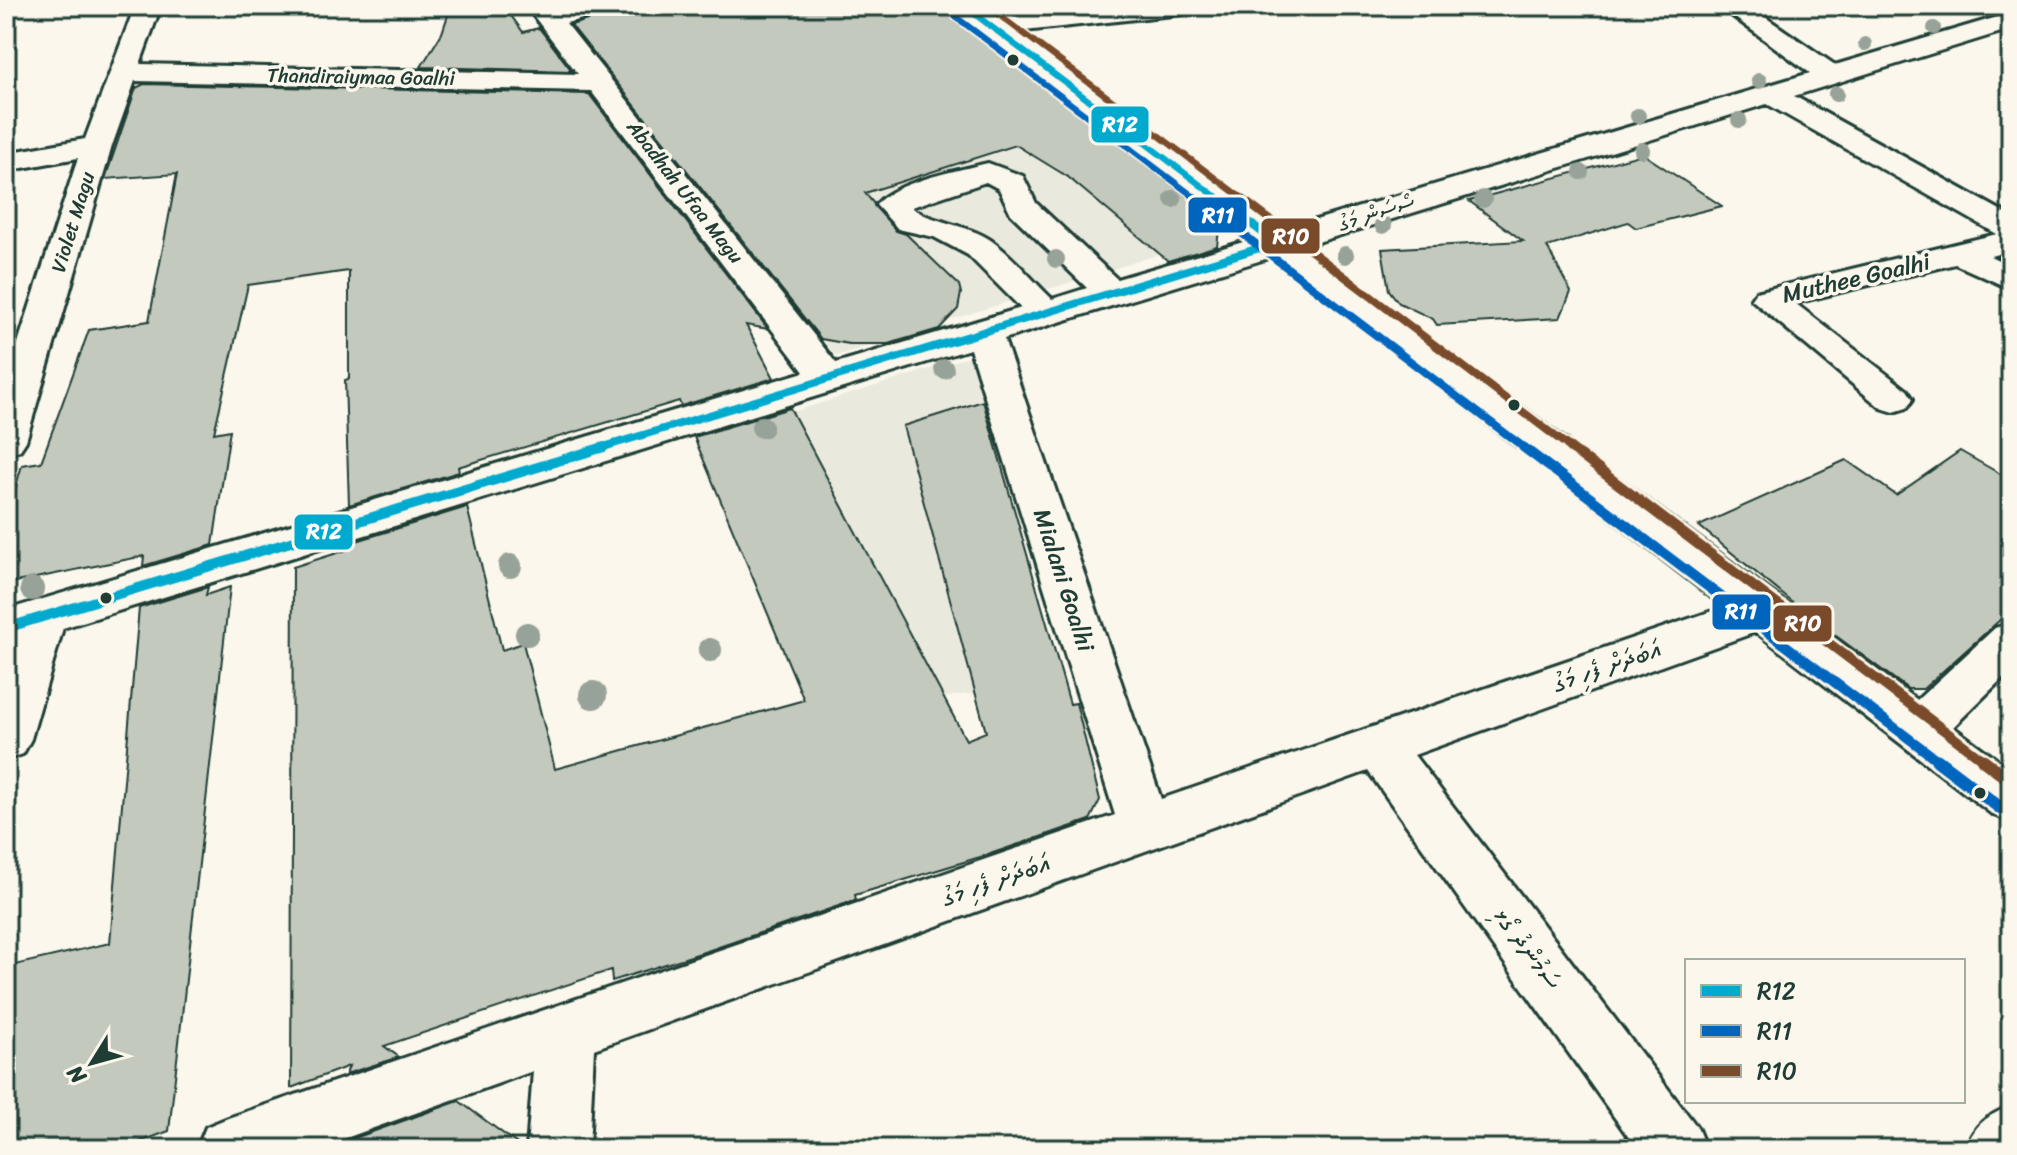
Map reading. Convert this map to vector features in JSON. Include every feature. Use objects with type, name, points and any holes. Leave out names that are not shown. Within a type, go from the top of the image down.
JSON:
[{"type":"street","name":"Violet Magu","points":[[6,441],[97,146],[148,6]]},
{"type":"street","points":[[544,13],[605,6]]},
{"type":"street","points":[[964,6],[2011,799]]},
{"type":"street","points":[[990,27],[1182,6]]},
{"type":"street","points":[[1732,6],[1831,75]]},
{"type":"street","name":"Abadhah Ufaa Magu","points":[[544,13],[829,379]]},
{"type":"street","name":"ސޯސަން މަގު","points":[[25,622],[2011,21]]},
{"type":"street","name":"Thandiraiymaa Goalhi","points":[[123,72],[600,83]]},
{"type":"street","points":[[1770,94],[2011,229]]},
{"type":"street","points":[[6,162],[97,146]]},
{"type":"street","points":[[1046,313],[980,248],[945,230],[909,222],[892,205],[910,195],[988,172],[1012,183],[1022,207],[1112,293]]},
{"type":"street","name":"Muthee Goalhi","points":[[1894,399],[1768,299],[2011,241]]},
{"type":"street","name":"Muthee Goalhi","points":[[1960,254],[2011,279]]},
{"type":"street","name":"Mialani Goalhi","points":[[985,332],[1145,827]]},
{"type":"street","name":"އަބަދަށް ފެހި މަގު","points":[[228,1149],[1764,611]]},
{"type":"street","points":[[6,739],[25,622]]},
{"type":"street","points":[[1919,729],[2011,641]]},
{"type":"street","name":"ސަމުންދު ގޯޅި","points":[[1378,746],[1675,1149]]},
{"type":"street","points":[[558,1149],[565,1030]]},
{"type":"street","points":[[1996,1149],[2011,1137]]},
{"type":"shaded area","points":[[826,6],[848,6],[1016,145],[1068,177],[1160,254],[836,356],[611,77],[660,64]]},
{"type":"shaded area","points":[[971,356],[1063,681],[811,716],[696,442]]},
{"type":"building","points":[[451,6],[504,6],[523,32],[539,28],[572,71],[421,67],[442,33]]},
{"type":"building","points":[[633,6],[938,6],[1220,222],[1217,246],[1168,261],[1068,177],[1016,145],[865,193],[896,231],[906,234],[959,285],[958,309],[939,329],[888,344],[849,344],[821,339],[571,25]]},
{"type":"building","points":[[144,84],[589,94],[768,329],[746,325],[774,378],[681,406],[679,401],[458,467],[459,472],[349,505],[345,380],[349,379],[349,271],[248,285],[214,433],[230,430],[213,545],[143,566],[144,556],[6,584],[6,521],[22,465],[41,462],[89,330],[149,321],[177,174],[105,179],[136,88]]},
{"type":"building","points":[[1643,154],[1722,206],[1636,228],[1628,222],[1547,247],[1571,292],[1560,318],[1437,325],[1433,319],[1399,303],[1389,290],[1382,249],[1523,241],[1469,201]]},
{"type":"building","points":[[983,401],[1070,704],[1076,703],[1100,800],[1090,820],[855,895],[856,900],[710,950],[612,981],[611,970],[384,1046],[399,1057],[346,1074],[349,1066],[291,1088],[293,567],[350,549],[350,543],[467,507],[502,650],[523,643],[555,769],[804,700],[694,437],[790,408],[966,740],[986,732],[903,426]]},
{"type":"building","points":[[1960,451],[2011,480],[2011,610],[1923,689],[1908,689],[1809,616],[1699,526],[1846,460],[1896,495]]},
{"type":"building","points":[[208,587],[206,595],[230,587],[169,1131],[121,1149],[6,1149],[6,967],[110,943],[139,608]]},
{"type":"building","points":[[459,1101],[524,1149],[324,1149]]},
{"type":"transit line","name":"R12","points":[[964,6],[1276,243]]},
{"type":"transit line","name":"R10","points":[[987,6],[2011,781]]},
{"type":"transit line","name":"R11","points":[[956,17],[2003,810]]},
{"type":"transit line","name":"R12","points":[[6,628],[1276,243]]}]
